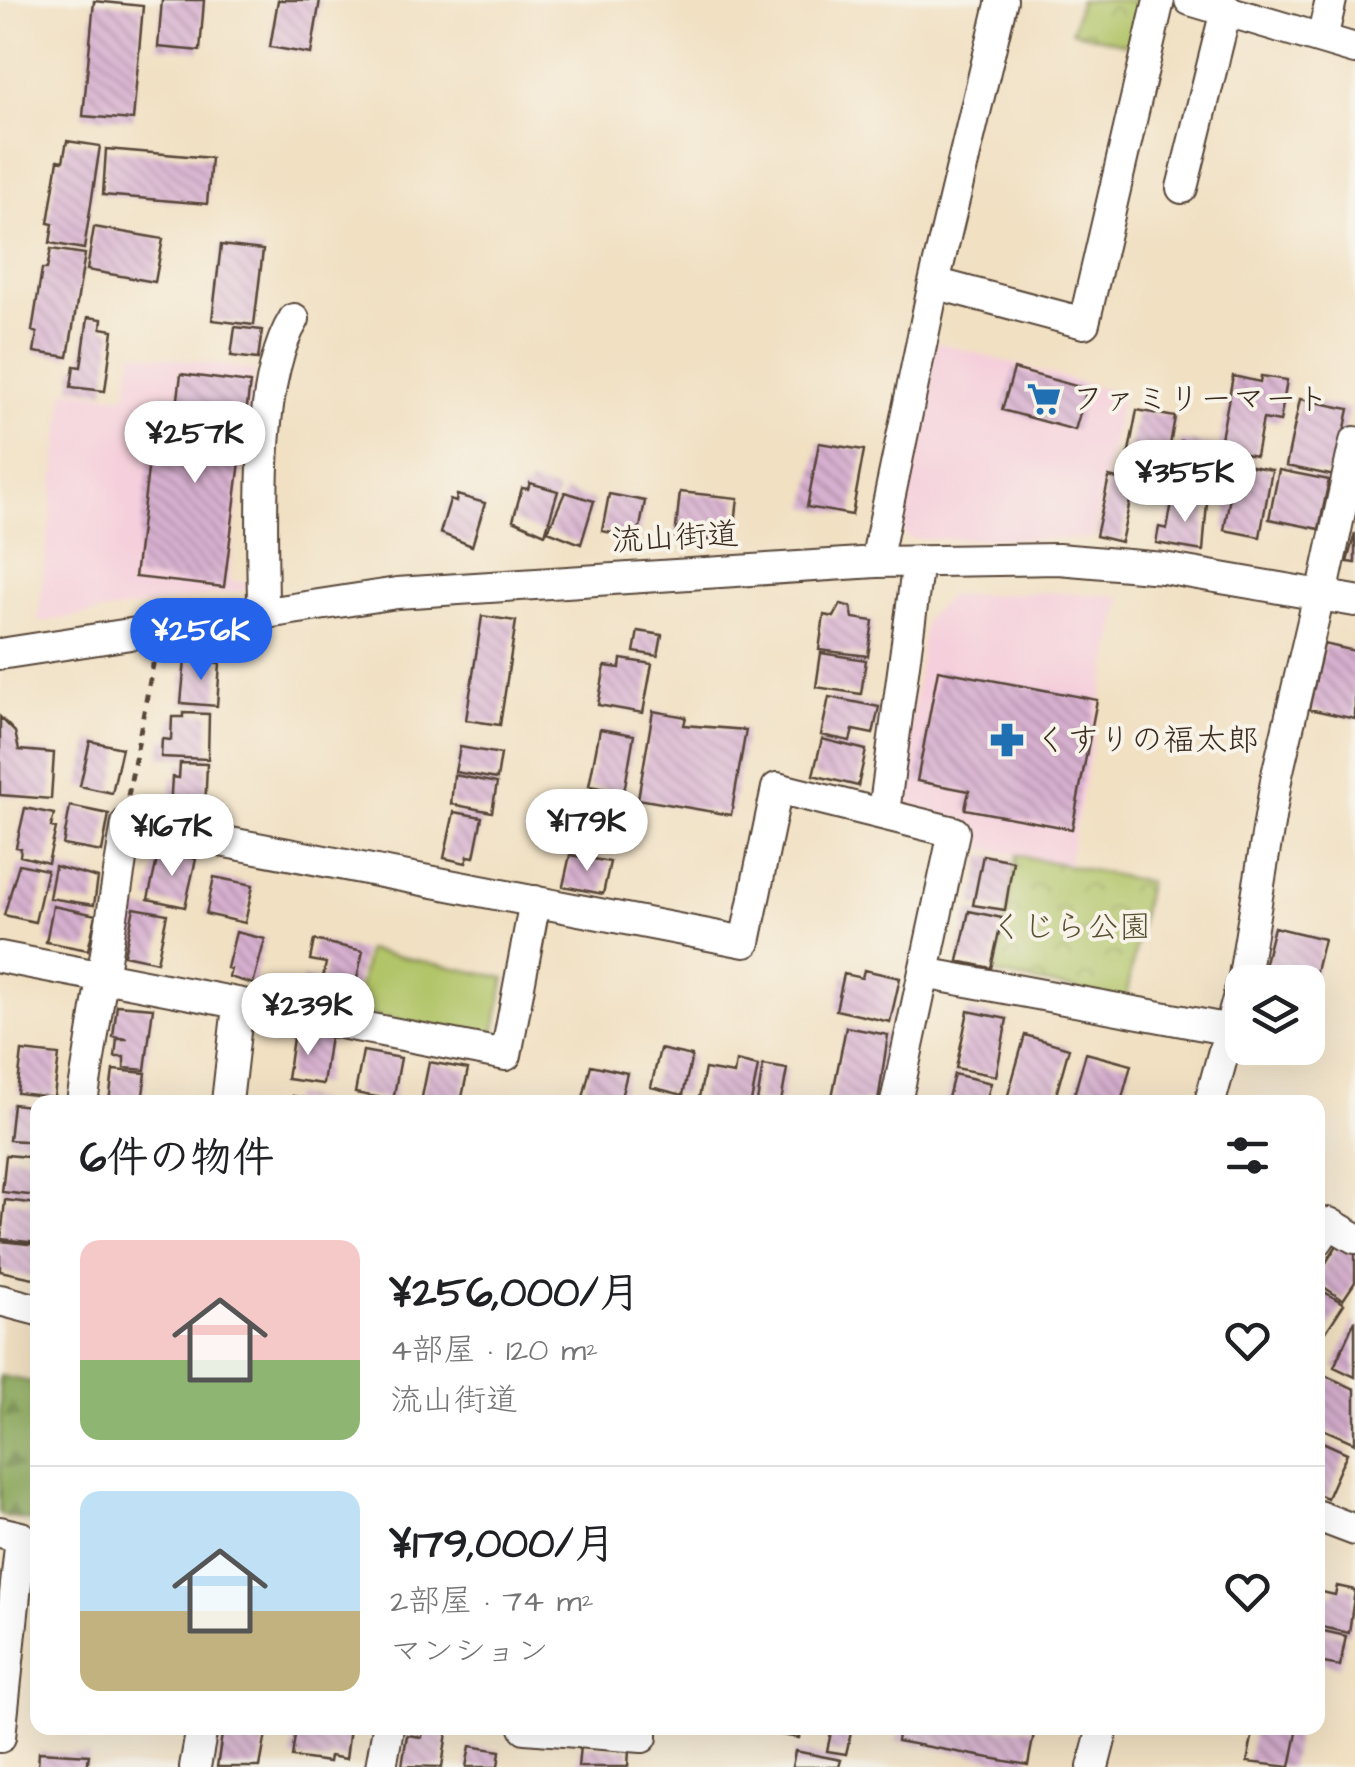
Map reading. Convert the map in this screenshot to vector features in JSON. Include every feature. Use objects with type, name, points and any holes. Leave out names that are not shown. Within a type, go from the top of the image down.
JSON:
[{"type":"street","points":[[876,562],[934,283],[1002,0]]},
{"type":"street","points":[[934,283],[1084,323],[1159,0]]},
{"type":"street","points":[[1190,0],[1355,49]]},
{"type":"street","points":[[1322,39],[1331,0]]},
{"type":"street","points":[[1182,188],[1226,10]]},
{"type":"street","points":[[264,612],[262,492],[268,422],[282,338],[294,319]]},
{"type":"street","points":[[1246,965],[1277,775],[1355,442]]},
{"type":"street","name":"流山街道","points":[[0,654],[264,612],[502,583],[876,562],[1058,559],[1163,568],[1355,600]]},
{"type":"street","points":[[884,812],[918,561]]},
{"type":"street","points":[[83,1095],[127,823],[746,942],[777,788],[954,832],[898,1095]]},
{"type":"street","points":[[0,957],[506,1055],[535,901]]},
{"type":"street","points":[[924,973],[1225,1029]]},
{"type":"street","points":[[228,1095],[238,1006]]},
{"type":"street","points":[[1212,1095],[1225,1048]]},
{"type":"street","points":[[1325,1229],[1329,1223],[1355,1238]]},
{"type":"street","points":[[0,1300],[30,1308]]},
{"type":"street","points":[[1325,1519],[1355,1530]]},
{"type":"street","points":[[0,1532],[21,1536],[0,1737]]},
{"type":"street","points":[[196,1767],[201,1735]]},
{"type":"street","points":[[381,1767],[387,1735]]},
{"type":"street","points":[[576,1735],[641,1744]]},
{"type":"street","points":[[1094,1767],[1101,1735]]},
{"type":"path","points":[[127,823],[126,807],[154,658]]},
{"type":"shaded area","points":[[936,342],[1123,394],[1092,539],[909,539],[899,527]]},
{"type":"shaded area","points":[[132,352],[255,370],[229,580],[247,583],[246,590],[38,622],[65,390],[126,396]]},
{"type":"shaded area","points":[[1044,592],[1122,596],[1068,866],[965,845],[970,822],[909,807],[902,796],[925,619],[949,596]]},
{"type":"green space","points":[[1080,0],[1139,0],[1145,12],[1138,47],[1072,31]]},
{"type":"green space","name":"くじら公園","points":[[1017,855],[1148,882],[1126,999],[995,974]]},
{"type":"green space","points":[[367,950],[505,978],[495,1029],[484,1037],[354,1012]]},
{"type":"green space","points":[[0,1376],[30,1382],[30,1521],[0,1515]]},
{"type":"building","points":[[162,0],[204,0],[200,51],[158,47]]},
{"type":"building","points":[[278,0],[320,0],[311,54],[270,47]]},
{"type":"building","points":[[94,1],[143,6],[133,120],[83,116]]},
{"type":"building","points":[[67,141],[100,146],[84,249],[50,243],[53,224],[48,223],[58,160],[63,161]]},
{"type":"building","points":[[106,149],[211,158],[207,204],[103,195]]},
{"type":"building","points":[[94,227],[163,239],[155,282],[87,270]]},
{"type":"building","points":[[221,245],[263,250],[254,325],[212,320]]},
{"type":"building","points":[[51,249],[85,254],[68,357],[34,352],[37,333],[32,331],[42,269],[47,269]]},
{"type":"building","points":[[88,317],[102,319],[101,328],[113,330],[105,391],[71,387],[74,366],[81,367]]},
{"type":"building","points":[[235,327],[262,330],[258,359],[231,356]]},
{"type":"building","name":"ファミリーマート","points":[[1014,369],[1087,389],[1075,430],[1002,410]]},
{"type":"building","points":[[181,374],[250,383],[224,587],[135,577],[149,461],[170,464]]},
{"type":"building","points":[[1233,376],[1260,382],[1261,376],[1287,380],[1280,422],[1263,419],[1256,456],[1219,449]]},
{"type":"building","points":[[1300,399],[1349,409],[1335,476],[1286,466]]},
{"type":"building","points":[[1137,410],[1175,417],[1164,479],[1125,472]]},
{"type":"building","points":[[1181,441],[1218,447],[1209,500],[1171,493]]},
{"type":"building","points":[[819,443],[864,450],[852,515],[807,507]]},
{"type":"building","points":[[1236,463],[1272,470],[1260,537],[1224,530]]},
{"type":"building","points":[[1279,470],[1329,480],[1319,529],[1269,519]]},
{"type":"building","points":[[1109,477],[1134,483],[1121,542],[1096,536]]},
{"type":"building","points":[[530,483],[558,491],[545,534],[513,520],[522,488],[528,489]]},
{"type":"building","points":[[565,492],[594,501],[581,544],[548,531]]},
{"type":"building","points":[[680,492],[738,498],[733,542],[675,537]]},
{"type":"building","points":[[609,494],[645,501],[638,538],[602,531]]},
{"type":"building","points":[[457,495],[485,503],[472,546],[440,533],[450,500],[456,502]]},
{"type":"building","points":[[1173,497],[1207,502],[1203,551],[1156,543],[1159,527],[1167,529]]},
{"type":"building","points":[[1355,533],[1355,563],[1347,562]]},
{"type":"building","points":[[841,604],[851,607],[853,618],[873,621],[868,656],[819,650],[824,615],[834,617]]},
{"type":"building","points":[[482,616],[516,621],[500,725],[466,720]]},
{"type":"building","points":[[638,631],[662,635],[658,656],[634,652]]},
{"type":"building","points":[[1324,644],[1355,651],[1355,719],[1309,709]]},
{"type":"building","points":[[821,653],[866,660],[861,694],[816,687]]},
{"type":"building","points":[[621,659],[652,664],[643,713],[598,705],[605,666],[620,668]]},
{"type":"building","points":[[185,660],[220,663],[217,706],[181,703]]},
{"type":"building","name":"くすりの福太郎","points":[[938,670],[1097,700],[1072,829],[965,809],[969,791],[917,781]]},
{"type":"building","points":[[829,697],[879,707],[873,734],[853,730],[850,741],[821,735]]},
{"type":"building","points":[[653,711],[686,717],[684,725],[746,730],[731,815],[638,799]]},
{"type":"building","points":[[183,713],[209,714],[208,759],[161,757],[162,739],[171,740],[172,717],[183,717]]},
{"type":"building","points":[[0,717],[15,732],[19,750],[54,753],[51,799],[0,795]]},
{"type":"building","points":[[600,729],[634,735],[624,792],[589,786]]},
{"type":"building","points":[[822,739],[866,750],[858,786],[813,775]]},
{"type":"building","points":[[90,741],[122,748],[112,793],[80,786]]},
{"type":"building","points":[[460,747],[501,754],[497,779],[455,772]]},
{"type":"building","points":[[180,763],[207,764],[205,811],[170,809],[172,777],[179,778]]},
{"type":"building","points":[[454,775],[497,783],[492,812],[451,804]]},
{"type":"building","points":[[70,806],[109,814],[102,852],[63,845]]},
{"type":"building","points":[[25,808],[54,814],[51,827],[56,828],[48,863],[20,856],[21,848],[16,847]]},
{"type":"building","points":[[454,812],[482,817],[474,857],[468,856],[466,863],[444,858]]},
{"type":"building","points":[[159,851],[196,859],[185,907],[148,899]]},
{"type":"building","points":[[570,855],[610,862],[603,894],[563,886]]},
{"type":"building","points":[[983,855],[1013,861],[1005,910],[973,905]]},
{"type":"building","points":[[19,864],[47,870],[35,922],[4,915]]},
{"type":"building","points":[[55,866],[98,878],[94,905],[49,898]]},
{"type":"building","points":[[214,877],[253,885],[245,923],[206,914]]},
{"type":"building","points":[[53,906],[96,915],[88,950],[46,942]]},
{"type":"building","points":[[134,908],[167,914],[157,962],[124,955]]},
{"type":"building","points":[[969,911],[1002,918],[991,968],[958,961]]},
{"type":"building","points":[[1274,927],[1324,939],[1318,965],[1264,965]]},
{"type":"building","points":[[236,932],[265,939],[253,984],[229,977],[231,969],[227,968]]},
{"type":"building","points":[[314,940],[363,951],[350,1010],[300,996],[304,978],[322,982],[326,963],[310,960]]},
{"type":"building","points":[[864,970],[900,978],[890,1022],[836,1010],[844,974],[862,978]]},
{"type":"building","points":[[117,1005],[153,1008],[145,1070],[124,1068],[124,1057],[115,1057],[117,1039],[128,1039],[113,1037]]},
{"type":"building","points":[[968,1011],[1007,1019],[996,1076],[956,1068]]},
{"type":"building","points":[[846,1027],[888,1035],[879,1095],[832,1095]]},
{"type":"building","points":[[294,1031],[330,1036],[323,1084],[287,1079]]},
{"type":"building","points":[[1025,1035],[1069,1048],[1056,1095],[1008,1095]]},
{"type":"building","points":[[660,1049],[692,1056],[683,1095],[651,1087]]},
{"type":"building","points":[[22,1051],[59,1055],[54,1095],[17,1093]]},
{"type":"building","points":[[363,1051],[401,1058],[394,1095],[355,1093]]},
{"type":"building","points":[[1086,1053],[1131,1065],[1123,1095],[1074,1095]]},
{"type":"building","points":[[736,1061],[758,1066],[752,1095],[699,1095],[705,1069],[734,1074]]},
{"type":"building","points":[[429,1062],[468,1069],[462,1095],[422,1095]]},
{"type":"building","points":[[591,1065],[627,1073],[622,1095],[584,1095]]},
{"type":"building","points":[[763,1065],[787,1069],[782,1095],[758,1095]]},
{"type":"building","points":[[113,1070],[146,1073],[143,1095],[110,1095]]},
{"type":"building","points":[[954,1074],[991,1083],[988,1095],[949,1095]]},
{"type":"building","points":[[13,1104],[30,1106],[30,1141],[9,1140]]},
{"type":"building","points":[[6,1155],[30,1157],[30,1195],[2,1192]]},
{"type":"building","points":[[5,1200],[30,1203],[30,1242],[1,1239]]},
{"type":"building","points":[[0,1241],[30,1244],[30,1277],[0,1271]]},
{"type":"building","points":[[1339,1242],[1355,1253],[1355,1282],[1343,1300],[1325,1288],[1325,1264]]},
{"type":"building","points":[[1325,1292],[1344,1304],[1325,1333]]},
{"type":"building","points":[[1355,1320],[1355,1377],[1334,1367]]},
{"type":"building","points":[[1325,1375],[1355,1389],[1355,1443],[1325,1430]]},
{"type":"building","points":[[1325,1443],[1347,1453],[1325,1497]]},
{"type":"building","points":[[1337,1586],[1355,1590],[1349,1633],[1325,1628],[1325,1593],[1335,1595]]},
{"type":"building","points":[[1325,1631],[1346,1636],[1340,1666],[1325,1663]]},
{"type":"building","points":[[222,1735],[266,1735],[260,1767],[217,1767]]},
{"type":"building","points":[[295,1735],[349,1735],[346,1759],[330,1756],[329,1762],[292,1757]]},
{"type":"building","points":[[407,1735],[447,1735],[442,1767],[402,1766]]},
{"type":"building","points":[[830,1735],[850,1735],[846,1754],[827,1751]]},
{"type":"building","points":[[898,1735],[1034,1735],[1028,1765],[897,1741]]},
{"type":"building","points":[[1253,1735],[1297,1735],[1290,1767],[1247,1762]]},
{"type":"building","points":[[470,1746],[500,1751],[498,1767],[466,1767]]},
{"type":"building","points":[[580,1746],[629,1749],[628,1767],[578,1767]]},
{"type":"building","points":[[795,1751],[841,1760],[839,1767],[792,1767]]},
{"type":"building","points":[[39,1752],[89,1755],[87,1767],[38,1767]]},
{"type":"place","name":"ファミリーマート","points":[[1044,399]]},
{"type":"place","name":"くすりの福太郎","points":[[1007,740]]}]
